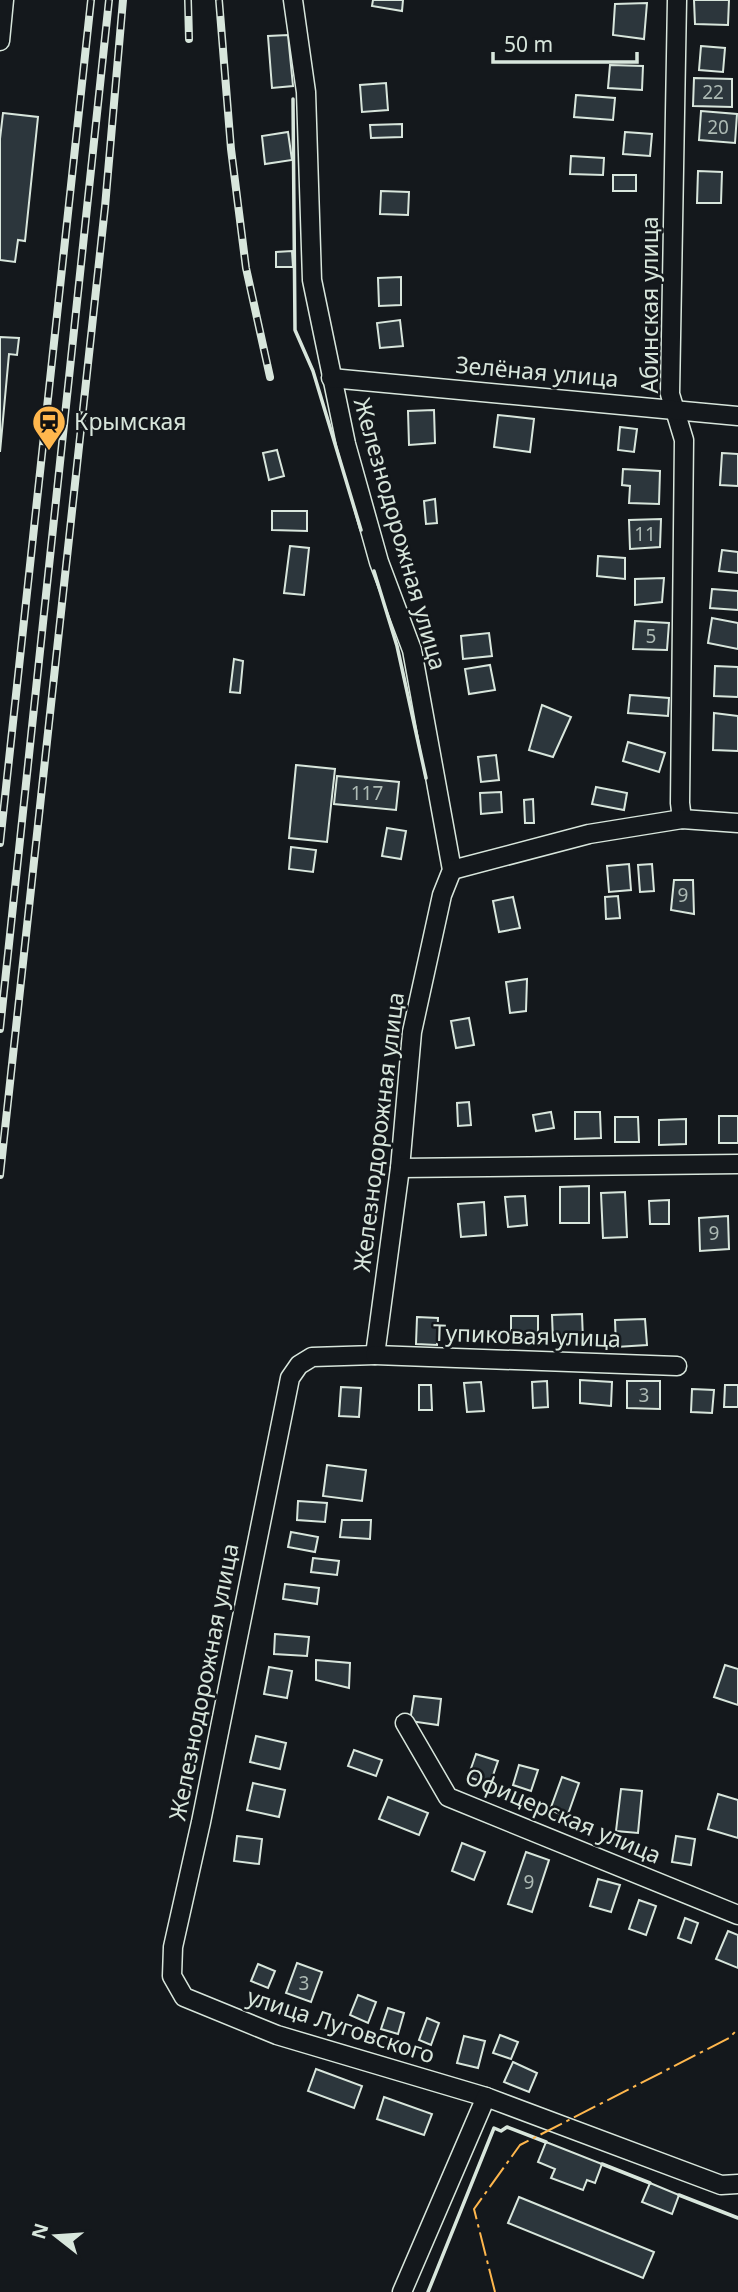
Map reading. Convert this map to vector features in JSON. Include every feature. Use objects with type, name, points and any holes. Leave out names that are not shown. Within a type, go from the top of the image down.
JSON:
[{"type":"street","points":[[0,41],[4,0]]},
{"type":"street","name":"Железнодорожная улица","points":[[184,1997],[172,1976],[173,1947],[201,1822],[290,1378],[299,1365],[312,1357],[375,1354],[400,1168],[412,1032],[442,895],[452,870],[412,650],[376,549],[346,444],[312,280],[306,92],[293,0]]},
{"type":"street","name":"Абинская улица","points":[[677,0],[670,394],[684,440],[682,819]]},
{"type":"street","name":"Зелёная улица","points":[[331,378],[738,416]]},
{"type":"street","points":[[452,870],[589,834],[682,819],[738,823]]},
{"type":"street","points":[[400,1168],[738,1164]]},
{"type":"street","name":"Тупиковая улица","points":[[375,1354],[677,1366]]},
{"type":"street","name":"Офицерская улица","points":[[405,1723],[448,1797],[738,1915]]},
{"type":"street","name":"улица Луговского","points":[[184,1997],[277,2035],[486,2097],[721,2185],[738,2184]]},
{"type":"street","points":[[402,2292],[486,2097]]},
{"type":"building","points":[[373,0],[403,0],[402,11],[372,6]]},
{"type":"building","points":[[694,0],[729,0],[728,25],[695,24]]},
{"type":"building","points":[[647,3],[644,39],[613,35],[615,4]]},
{"type":"building","points":[[288,35],[293,86],[272,88],[268,36]]},
{"type":"building","points":[[701,46],[725,48],[723,72],[699,70]]},
{"type":"building","points":[[610,65],[643,66],[642,90],[608,88]]},
{"type":"building","points":[[694,78],[732,79],[732,107],[693,106]]},
{"type":"building","points":[[386,83],[388,110],[362,112],[360,85]]},
{"type":"building","points":[[576,95],[615,98],[613,120],[574,117]]},
{"type":"building","points":[[701,111],[737,114],[735,143],[699,140]]},
{"type":"building","points":[[3,113],[38,117],[25,241],[18,240],[15,262],[0,260],[0,139]]},
{"type":"building","points":[[402,124],[402,137],[371,138],[370,125]]},
{"type":"building","points":[[288,132],[292,160],[265,164],[262,136]]},
{"type":"building","points":[[625,132],[652,134],[650,156],[623,154]]},
{"type":"building","points":[[571,156],[604,158],[603,175],[570,174]]},
{"type":"building","points":[[698,171],[722,172],[721,203],[697,203]]},
{"type":"building","points":[[613,175],[636,175],[636,191],[613,191]]},
{"type":"building","points":[[381,191],[409,192],[408,215],[380,214]]},
{"type":"building","points":[[292,251],[293,267],[276,267],[276,252]]},
{"type":"building","points":[[401,277],[401,305],[379,306],[378,278]]},
{"type":"building","points":[[400,320],[403,346],[380,348],[377,323]]},
{"type":"building","points":[[0,337],[19,338],[17,355],[9,354],[0,452]]},
{"type":"building","points":[[434,410],[435,443],[409,445],[408,411]]},
{"type":"building","points":[[498,415],[534,419],[530,452],[494,447]]},
{"type":"building","points":[[620,427],[637,429],[634,452],[618,450]]},
{"type":"building","points":[[277,450],[284,476],[269,480],[263,453]]},
{"type":"building","points":[[722,453],[738,454],[738,486],[720,485]]},
{"type":"building","points":[[623,469],[660,471],[659,504],[629,503],[630,486],[622,485]]},
{"type":"building","points":[[435,499],[437,523],[426,524],[424,501]]},
{"type":"building","points":[[272,511],[307,511],[307,531],[272,530]]},
{"type":"building","points":[[661,519],[660,547],[630,549],[629,520]]},
{"type":"building","points":[[290,546],[309,548],[304,595],[284,593]]},
{"type":"building","points":[[722,550],[738,552],[738,573],[719,571]]},
{"type":"building","points":[[598,556],[625,558],[625,579],[597,576]]},
{"type":"building","points":[[664,578],[662,602],[635,605],[635,579]]},
{"type":"building","points":[[712,589],[738,591],[738,610],[710,608]]},
{"type":"building","points":[[712,618],[738,623],[738,649],[708,643]]},
{"type":"building","points":[[635,621],[669,623],[667,650],[633,649]]},
{"type":"building","points":[[489,633],[492,656],[463,659],[461,636]]},
{"type":"building","points":[[234,659],[243,661],[240,693],[230,692]]},
{"type":"building","points":[[490,665],[495,690],[469,694],[465,669]]},
{"type":"building","points":[[715,666],[738,667],[738,697],[714,696]]},
{"type":"building","points":[[630,695],[669,698],[668,716],[628,713]]},
{"type":"building","points":[[542,705],[571,717],[553,757],[529,750]]},
{"type":"building","points":[[714,713],[738,716],[738,751],[713,750]]},
{"type":"building","points":[[628,742],[665,753],[659,772],[623,761]]},
{"type":"building","points":[[496,755],[499,780],[481,782],[478,757]]},
{"type":"building","points":[[296,765],[335,769],[327,842],[289,838]]},
{"type":"building","points":[[337,776],[399,782],[396,810],[334,804]]},
{"type":"building","points":[[596,787],[627,793],[624,810],[592,804]]},
{"type":"building","points":[[501,792],[502,812],[481,814],[480,793]]},
{"type":"building","points":[[533,799],[534,823],[525,823],[524,800]]},
{"type":"building","points":[[387,828],[406,831],[401,859],[382,856]]},
{"type":"building","points":[[291,847],[316,850],[313,872],[289,869]]},
{"type":"building","points":[[629,864],[631,890],[609,892],[607,866]]},
{"type":"building","points":[[652,864],[654,891],[640,892],[638,865]]},
{"type":"building","points":[[674,880],[693,880],[694,914],[671,910]]},
{"type":"building","points":[[618,896],[620,918],[606,919],[605,897]]},
{"type":"building","points":[[513,897],[520,928],[499,932],[493,901]]},
{"type":"building","points":[[527,979],[526,1011],[510,1013],[506,982]]},
{"type":"building","points":[[469,1018],[474,1045],[456,1048],[451,1021]]},
{"type":"building","points":[[469,1102],[471,1125],[458,1126],[457,1103]]},
{"type":"building","points":[[551,1112],[554,1128],[536,1131],[533,1115]]},
{"type":"building","points":[[575,1112],[600,1112],[601,1138],[575,1139]]},
{"type":"building","points":[[719,1116],[738,1116],[738,1143],[719,1143]]},
{"type":"building","points":[[615,1117],[638,1117],[639,1142],[615,1142]]},
{"type":"building","points":[[686,1119],[686,1144],[659,1145],[659,1120]]},
{"type":"building","points":[[589,1186],[589,1223],[560,1223],[560,1187]]},
{"type":"building","points":[[625,1192],[627,1237],[603,1238],[601,1193]]},
{"type":"building","points":[[525,1196],[527,1225],[508,1227],[505,1197]]},
{"type":"building","points":[[669,1200],[669,1224],[650,1224],[649,1201]]},
{"type":"building","points":[[484,1202],[486,1235],[461,1237],[458,1204]]},
{"type":"building","points":[[728,1216],[729,1249],[700,1251],[699,1218]]},
{"type":"building","points":[[582,1314],[583,1340],[553,1341],[552,1315]]},
{"type":"building","points":[[511,1316],[538,1316],[538,1335],[511,1335]]},
{"type":"building","points":[[417,1317],[438,1318],[437,1345],[416,1344]]},
{"type":"building","points":[[645,1319],[647,1345],[616,1347],[615,1320]]},
{"type":"building","points":[[580,1380],[612,1382],[611,1406],[580,1403]]},
{"type":"building","points":[[547,1381],[548,1407],[533,1408],[532,1382]]},
{"type":"building","points":[[627,1381],[660,1381],[660,1409],[627,1408]]},
{"type":"building","points":[[481,1382],[484,1411],[467,1412],[464,1383]]},
{"type":"building","points":[[419,1385],[431,1385],[432,1410],[419,1410]]},
{"type":"building","points":[[725,1385],[738,1385],[738,1407],[724,1407]]},
{"type":"building","points":[[341,1387],[361,1388],[359,1417],[339,1416]]},
{"type":"building","points":[[692,1389],[714,1390],[712,1413],[691,1412]]},
{"type":"building","points":[[327,1465],[366,1470],[362,1501],[323,1496]]},
{"type":"building","points":[[298,1501],[327,1503],[325,1522],[297,1520]]},
{"type":"building","points":[[342,1520],[371,1520],[370,1539],[340,1537]]},
{"type":"building","points":[[291,1532],[318,1537],[315,1552],[288,1547]]},
{"type":"building","points":[[313,1558],[339,1561],[337,1575],[311,1572]]},
{"type":"building","points":[[285,1584],[319,1588],[317,1604],[283,1599]]},
{"type":"building","points":[[275,1634],[309,1637],[307,1656],[274,1654]]},
{"type":"building","points":[[316,1660],[350,1663],[349,1688],[316,1680]]},
{"type":"building","points":[[725,1665],[738,1669],[738,1705],[714,1697]]},
{"type":"building","points":[[269,1667],[292,1671],[287,1698],[264,1694]]},
{"type":"building","points":[[414,1696],[441,1699],[438,1725],[410,1721]]},
{"type":"building","points":[[256,1736],[286,1743],[280,1769],[250,1762]]},
{"type":"building","points":[[354,1750],[382,1760],[376,1776],[348,1766]]},
{"type":"building","points":[[476,1754],[498,1761],[490,1784],[468,1777]]},
{"type":"building","points":[[519,1765],[538,1770],[531,1791],[513,1785]]},
{"type":"building","points":[[562,1777],[579,1783],[567,1817],[550,1810]]},
{"type":"building","points":[[253,1783],[285,1790],[279,1817],[247,1810]]},
{"type":"building","points":[[621,1789],[642,1791],[638,1833],[616,1831]]},
{"type":"building","points":[[718,1794],[738,1800],[738,1838],[708,1829]]},
{"type":"building","points":[[388,1797],[428,1813],[419,1835],[379,1819]]},
{"type":"building","points":[[237,1836],[262,1839],[259,1864],[234,1861]]},
{"type":"building","points":[[676,1836],[695,1839],[691,1865],[672,1862]]},
{"type":"building","points":[[462,1843],[485,1852],[474,1880],[452,1871]]},
{"type":"building","points":[[526,1852],[549,1860],[532,1912],[508,1904]]},
{"type":"building","points":[[598,1879],[620,1885],[611,1912],[590,1906]]},
{"type":"building","points":[[639,1900],[656,1906],[646,1935],[629,1929]]},
{"type":"building","points":[[685,1918],[698,1923],[691,1943],[678,1938]]},
{"type":"building","points":[[728,1931],[738,1935],[738,1968],[716,1959]]},
{"type":"building","points":[[297,1963],[322,1972],[311,2002],[286,1993]]},
{"type":"building","points":[[258,1964],[275,1971],[268,1988],[251,1981]]},
{"type":"building","points":[[358,1995],[376,2002],[368,2023],[350,2015]]},
{"type":"building","points":[[388,2008],[404,2013],[398,2034],[381,2029]]},
{"type":"building","points":[[427,2018],[439,2023],[431,2045],[419,2040]]},
{"type":"building","points":[[500,2035],[518,2042],[511,2059],[493,2053]]},
{"type":"building","points":[[464,2036],[485,2041],[478,2068],[457,2063]]},
{"type":"building","points":[[513,2062],[537,2073],[529,2092],[504,2082]]},
{"type":"building","points":[[316,2069],[362,2086],[354,2108],[308,2091]]},
{"type":"building","points":[[384,2097],[432,2114],[424,2135],[377,2119]]},
{"type":"building","points":[[546,2142],[602,2164],[595,2183],[587,2180],[583,2190],[551,2178],[555,2169],[538,2162]]},
{"type":"building","points":[[650,2183],[679,2195],[672,2214],[642,2202]]},
{"type":"building","points":[[519,2197],[654,2252],[643,2278],[508,2223]]},
{"type":"railway","points":[[0,843],[91,0]]},
{"type":"railway","points":[[0,1029],[109,0]]},
{"type":"railway","points":[[0,1175],[105,207],[123,0]]},
{"type":"railway","points":[[188,0],[189,39]]},
{"type":"railway","points":[[219,0],[231,149],[246,268],[270,377]]},
{"type":"wall","points":[[293,99],[295,330],[313,371],[361,530]]},
{"type":"wall","points":[[374,571],[397,646],[426,778]]},
{"type":"wall","points":[[428,2292],[494,2128],[501,2131],[507,2127],[546,2142]]},
{"type":"wall","points":[[602,2164],[650,2183]]},
{"type":"wall","points":[[679,2195],[738,2218]]},
{"type":"power","points":[[495,2292],[474,2209],[520,2145],[729,2038],[738,2029]]},
{"type":"place","name":"Крымская","points":[[49,452]]}]
